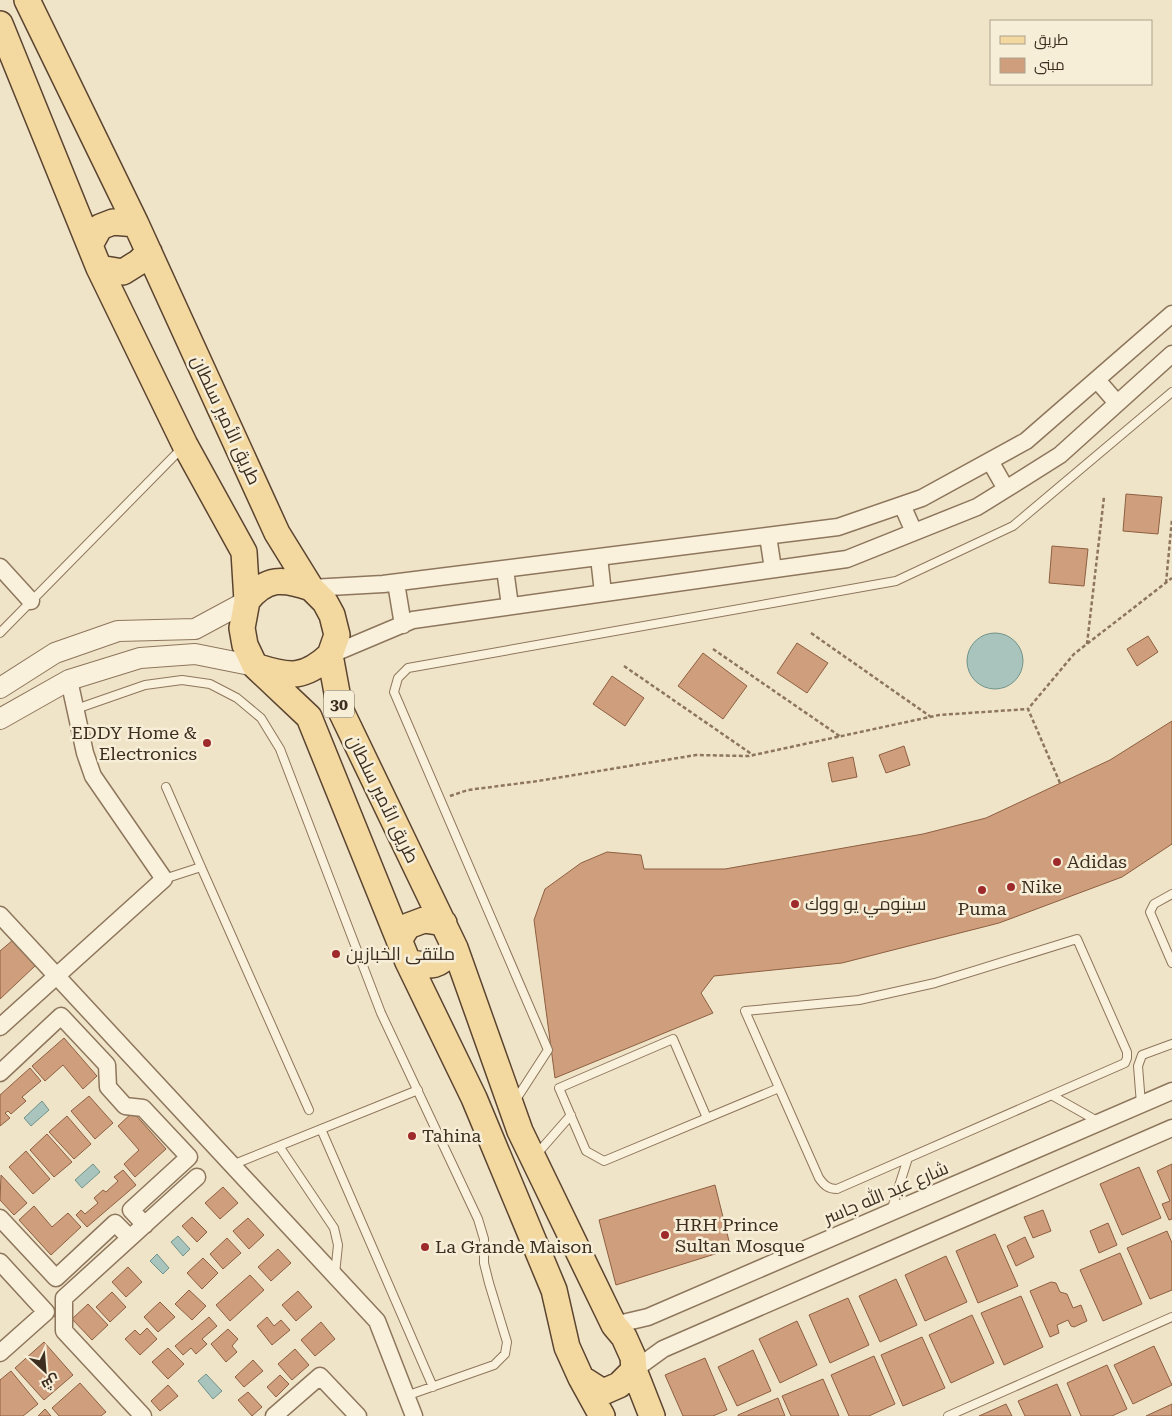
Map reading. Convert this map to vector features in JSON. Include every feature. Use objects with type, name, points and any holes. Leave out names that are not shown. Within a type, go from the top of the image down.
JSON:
[{"type":"main road","name":"طريق الأمير سلطان","points":[[28,0],[136,224],[277,533],[311,588],[325,602],[332,615],[336,635],[330,655],[340,710],[444,923],[455,948],[520,1131],[614,1325],[624,1337],[633,1357],[634,1370],[652,1416]]},
{"type":"main road","name":"طريق الأمير سلطان","points":[[1,28],[99,268],[185,445],[244,552],[247,602],[242,628],[245,645],[255,666],[309,717],[408,962],[474,1098],[554,1290],[567,1347],[580,1378],[602,1416]]},
{"type":"main road","points":[[90,245],[100,227],[114,222],[136,224]]},
{"type":"main road","points":[[99,268],[123,272],[139,262],[149,252]]},
{"type":"main road","points":[[247,602],[255,591],[266,584],[279,580],[294,582],[311,588]]},
{"type":"main road","points":[[255,666],[283,674],[302,673],[317,667],[330,655]]},
{"type":"main road","points":[[399,940],[408,926],[424,920],[444,923]]},
{"type":"main road","points":[[408,962],[427,967],[445,960],[455,948]]},
{"type":"main road","points":[[580,1378],[603,1392],[619,1385],[634,1370]]},
{"type":"street","points":[[311,588],[396,582],[838,527],[922,498],[1026,441],[1172,314]]},
{"type":"street","points":[[330,655],[413,620],[847,559],[977,507],[1060,455],[1172,354]]},
{"type":"street","points":[[1097,380],[1117,403]]},
{"type":"street","points":[[990,461],[1006,489]]},
{"type":"street","points":[[902,505],[914,532]]},
{"type":"street","points":[[768,536],[773,569]]},
{"type":"street","points":[[599,557],[602,593]]},
{"type":"street","points":[[0,567],[31,600]]},
{"type":"street","points":[[505,569],[510,606]]},
{"type":"street","points":[[396,582],[403,625]]},
{"type":"street","points":[[0,688],[55,653],[118,631],[195,628],[247,602]]},
{"type":"street","points":[[0,719],[68,680],[140,658],[195,654],[255,666]]},
{"type":"street","points":[[0,1027],[164,879],[93,776],[85,753],[68,680]]},
{"type":"street","points":[[0,915],[377,1321],[414,1416]]},
{"type":"street","points":[[0,1072],[61,1016],[107,1065],[108,1087],[125,1106],[144,1108],[189,1157],[131,1210],[145,1225]]},
{"type":"street","name":"شارع عبد الله جاسر","points":[[614,1325],[648,1317],[1172,1091]]},
{"type":"street","points":[[634,1370],[664,1349],[1172,1128]]},
{"type":"street","points":[[143,1416],[64,1331],[64,1298],[197,1177]]},
{"type":"street","points":[[0,1218],[56,1278],[115,1223],[130,1238]]},
{"type":"street","points":[[0,1262],[46,1312],[0,1353]]},
{"type":"street","points":[[274,1416],[320,1376],[358,1416]]},
{"type":"lane","points":[[511,1107],[548,1050],[394,692],[398,678],[408,668],[896,582],[1013,526],[1172,392]]},
{"type":"lane","points":[[0,633],[185,445]]},
{"type":"lane","points":[[76,709],[145,685],[182,680],[210,684],[237,698],[261,718],[280,749],[381,1013],[480,1226],[484,1239],[484,1263],[507,1342],[505,1354],[494,1365],[406,1396]]},
{"type":"lane","points":[[166,787],[309,1110]]},
{"type":"lane","points":[[164,879],[201,867]]},
{"type":"lane","points":[[1172,894],[1154,904],[1150,912],[1172,963]]},
{"type":"lane","points":[[1077,939],[1127,1052],[1125,1063],[836,1189],[824,1186],[819,1178],[779,1088],[745,1011],[859,1000],[935,983],[1077,939]]},
{"type":"lane","points":[[707,1118],[673,1039],[559,1088],[586,1150],[604,1161],[779,1088]]},
{"type":"lane","points":[[1141,1104],[1138,1066],[1142,1055],[1172,1044]]},
{"type":"lane","points":[[232,1165],[418,1090]]},
{"type":"lane","points":[[1053,1096],[1099,1123]]},
{"type":"lane","points":[[533,1157],[571,1115]]},
{"type":"lane","points":[[321,1129],[433,1387]]},
{"type":"lane","points":[[279,1146],[334,1228],[338,1245],[335,1276]]},
{"type":"lane","points":[[890,1213],[908,1158]]},
{"type":"lane","points":[[948,1416],[1172,1317]]},
{"type":"path","points":[[1088,644],[1104,497]]},
{"type":"path","points":[[1166,582],[1172,519]]},
{"type":"path","points":[[440,799],[468,790],[538,781],[696,755],[753,755],[931,716],[1028,709],[1074,654],[1172,578]]},
{"type":"path","points":[[811,633],[931,716]]},
{"type":"path","points":[[713,649],[841,737]]},
{"type":"path","points":[[624,666],[753,755]]},
{"type":"path","points":[[1028,709],[1060,784]]},
{"type":"water","points":[[995,633],[1010,638],[1018,646],[1023,661],[1018,676],[1010,684],[995,689],[980,684],[972,676],[967,661],[972,646],[980,638]]},
{"type":"water","points":[[42,1101],[49,1110],[31,1126],[24,1118]]},
{"type":"water","points":[[93,1164],[100,1172],[82,1188],[75,1180]]},
{"type":"water","points":[[178,1236],[190,1249],[183,1256],[171,1242]]},
{"type":"water","points":[[157,1254],[169,1268],[163,1274],[150,1261]]},
{"type":"water","points":[[206,1374],[222,1391],[213,1399],[198,1381]]},
{"type":"building","points":[[1126,494],[1162,497],[1158,534],[1123,531]]},
{"type":"building","points":[[1052,546],[1088,549],[1084,586],[1049,583]]},
{"type":"building","points":[[1148,636],[1158,652],[1137,666],[1127,649]]},
{"type":"building","points":[[797,643],[828,663],[807,693],[777,673]]},
{"type":"building","points":[[703,653],[747,686],[723,719],[678,686]]},
{"type":"building","points":[[612,676],[644,698],[625,726],[593,704]]},
{"type":"building","name":"سينومي يو ووك","points":[[1172,721],[1172,844],[1122,877],[999,923],[842,963],[714,976],[701,993],[713,1013],[555,1078],[534,920],[545,889],[581,863],[607,852],[641,855],[644,869],[725,869],[923,834],[986,818],[1110,760]]},
{"type":"building","points":[[904,746],[910,765],[886,773],[879,755]]},
{"type":"building","points":[[853,757],[857,777],[832,782],[828,763]]},
{"type":"building","points":[[13,940],[36,965],[0,999],[0,951]]},
{"type":"building","points":[[64,1038],[97,1076],[83,1089],[63,1065],[45,1081],[32,1066]]},
{"type":"building","points":[[30,1068],[41,1081],[22,1097],[26,1101],[11,1114],[8,1111],[5,1113],[10,1118],[0,1126],[0,1095]]},
{"type":"building","points":[[89,1096],[113,1123],[95,1139],[71,1111]]},
{"type":"building","points":[[133,1112],[166,1149],[135,1177],[124,1164],[139,1150],[118,1126]]},
{"type":"building","points":[[67,1116],[91,1144],[74,1159],[49,1132]]},
{"type":"building","points":[[47,1134],[72,1162],[54,1177],[30,1150]]},
{"type":"building","points":[[26,1151],[50,1179],[33,1194],[9,1167]]},
{"type":"building","points":[[1172,1164],[1172,1219],[1169,1220],[1162,1204],[1170,1201],[1157,1171]]},
{"type":"building","points":[[1139,1167],[1161,1218],[1122,1235],[1100,1184]]},
{"type":"building","points":[[123,1170],[136,1185],[87,1227],[76,1215],[81,1210],[85,1214],[98,1203],[94,1198],[103,1190],[106,1192],[118,1181],[114,1177]]},
{"type":"building","points":[[1,1175],[27,1203],[14,1215],[0,1200]]},
{"type":"building","name":"HRH Prince Sultan Mosque","points":[[715,1185],[731,1249],[616,1285],[599,1220]]},
{"type":"building","points":[[223,1187],[238,1203],[220,1219],[205,1203]]},
{"type":"building","points":[[34,1206],[52,1227],[68,1213],[81,1227],[51,1255],[19,1220]]},
{"type":"building","points":[[1043,1210],[1051,1231],[1033,1238],[1024,1217]]},
{"type":"building","points":[[192,1217],[207,1232],[197,1242],[182,1226]]},
{"type":"building","points":[[248,1218],[264,1235],[249,1249],[233,1231]]},
{"type":"building","points":[[1108,1223],[1117,1245],[1099,1253],[1090,1231]]},
{"type":"building","points":[[1167,1231],[1172,1243],[1172,1290],[1150,1299],[1127,1248]]},
{"type":"building","points":[[995,1234],[1018,1286],[978,1303],[956,1251]]},
{"type":"building","points":[[1025,1237],[1034,1257],[1016,1266],[1007,1246]]},
{"type":"building","points":[[227,1238],[241,1253],[223,1269],[210,1254]]},
{"type":"building","points":[[278,1249],[291,1263],[271,1281],[258,1267]]},
{"type":"building","points":[[1120,1253],[1142,1304],[1103,1321],[1080,1270]]},
{"type":"building","points":[[946,1256],[967,1302],[925,1321],[905,1275]]},
{"type":"building","points":[[203,1258],[218,1273],[202,1289],[187,1273]]},
{"type":"building","points":[[128,1267],[142,1282],[126,1297],[112,1282]]},
{"type":"building","points":[[250,1275],[264,1290],[230,1321],[216,1305]]},
{"type":"building","points":[[896,1279],[917,1325],[880,1342],[859,1296]]},
{"type":"building","points":[[1051,1282],[1056,1283],[1060,1292],[1067,1294],[1073,1308],[1081,1305],[1087,1321],[1074,1327],[1071,1326],[1068,1320],[1057,1325],[1059,1333],[1050,1337],[1030,1291]]},
{"type":"building","points":[[189,1290],[206,1306],[192,1320],[175,1304]]},
{"type":"building","points":[[298,1291],[312,1307],[296,1321],[282,1305]]},
{"type":"building","points":[[112,1292],[126,1307],[110,1322],[96,1307]]},
{"type":"building","points":[[1021,1296],[1043,1347],[1004,1365],[981,1313]]},
{"type":"building","points":[[848,1298],[869,1345],[830,1363],[809,1315]]},
{"type":"building","points":[[160,1302],[175,1317],[158,1332],[144,1317]]},
{"type":"building","points":[[88,1304],[108,1325],[92,1340],[72,1319]]},
{"type":"building","points":[[972,1315],[994,1363],[951,1383],[929,1335]]},
{"type":"building","points":[[209,1317],[217,1326],[202,1339],[207,1344],[196,1354],[191,1348],[183,1355],[175,1346]]},
{"type":"building","points":[[267,1317],[274,1326],[281,1320],[290,1330],[272,1345],[257,1326]]},
{"type":"building","points":[[797,1321],[817,1365],[780,1383],[759,1339]]},
{"type":"building","points":[[321,1322],[335,1339],[315,1356],[301,1340]]},
{"type":"building","points":[[147,1328],[157,1339],[140,1355],[125,1339],[135,1330],[140,1335]]},
{"type":"building","points":[[228,1329],[238,1339],[232,1346],[237,1352],[226,1362],[211,1344]]},
{"type":"building","points":[[922,1337],[945,1388],[903,1406],[881,1355]]},
{"type":"building","points":[[44,1342],[73,1375],[44,1400],[15,1368]]},
{"type":"building","points":[[1154,1346],[1172,1385],[1133,1404],[1114,1365]]},
{"type":"building","points":[[168,1348],[184,1364],[168,1379],[152,1362]]},
{"type":"building","points":[[295,1349],[309,1365],[292,1380],[278,1364]]},
{"type":"building","points":[[753,1350],[771,1391],[737,1406],[718,1367]]},
{"type":"building","points":[[874,1356],[895,1404],[869,1416],[849,1416],[831,1375]]},
{"type":"building","points":[[705,1358],[727,1410],[713,1416],[683,1416],[665,1375]]},
{"type":"building","points":[[253,1360],[263,1371],[244,1387],[235,1377]]},
{"type":"building","points":[[1107,1365],[1127,1409],[1112,1416],[1081,1416],[1067,1383]]},
{"type":"building","points":[[11,1371],[38,1404],[23,1416],[0,1416],[0,1380]]},
{"type":"building","points":[[280,1375],[289,1384],[276,1397],[267,1387]]},
{"type":"building","points":[[823,1379],[839,1416],[791,1416],[782,1396]]},
{"type":"building","points":[[80,1383],[106,1412],[101,1416],[59,1416],[52,1408]]},
{"type":"building","points":[[1057,1384],[1071,1416],[1025,1416],[1018,1401]]},
{"type":"building","points":[[168,1385],[178,1396],[160,1411],[151,1401]]},
{"type":"building","points":[[248,1392],[262,1407],[252,1416],[238,1400]]},
{"type":"building","points":[[778,1398],[785,1416],[738,1416],[738,1415]]},
{"type":"building","points":[[1006,1404],[1012,1416],[979,1416]]},
{"type":"building","points":[[1172,1404],[1172,1416],[1146,1416]]},
{"type":"building","points":[[45,1409],[51,1416],[38,1416]]},
{"type":"place","name":"EDDY Home & Electronics","points":[[207,743]]},
{"type":"place","name":"Adidas","points":[[1057,862]]},
{"type":"place","name":"Nike","points":[[1011,887]]},
{"type":"place","name":"Puma","points":[[982,890]]},
{"type":"place","name":"سينومي يو ووك","points":[[795,904]]},
{"type":"place","name":"ملتقى الخبازين","points":[[336,954]]},
{"type":"place","name":"Tahina","points":[[412,1136]]},
{"type":"place","name":"HRH Prince Sultan Mosque","points":[[665,1235]]},
{"type":"place","name":"La Grande Maison","points":[[425,1247]]}]
